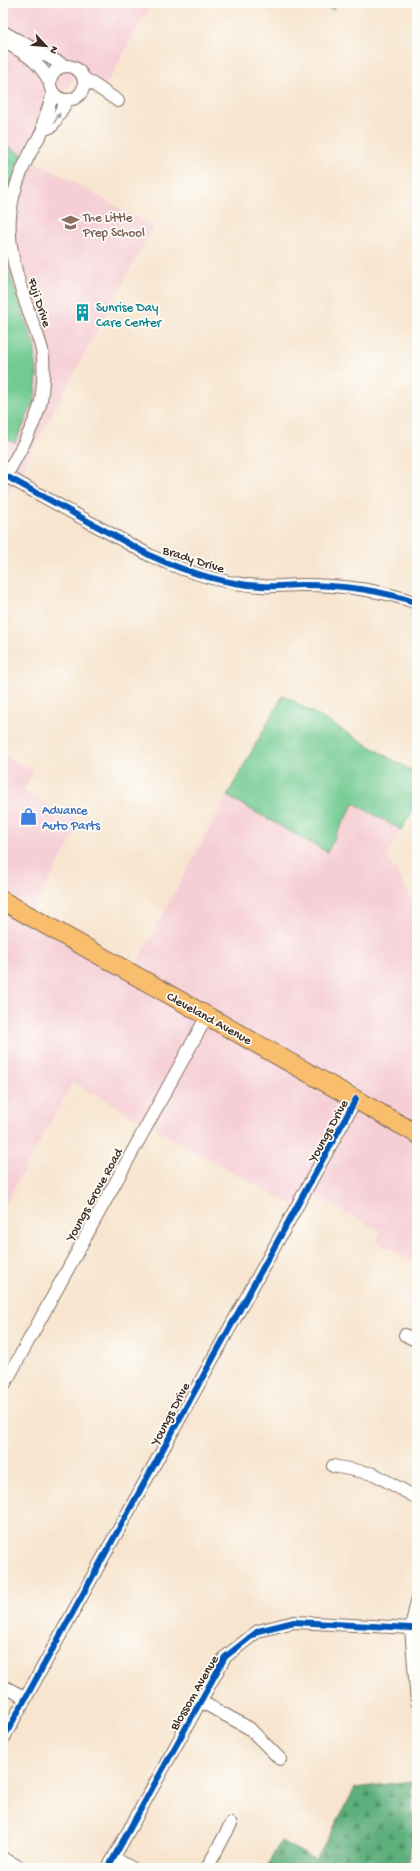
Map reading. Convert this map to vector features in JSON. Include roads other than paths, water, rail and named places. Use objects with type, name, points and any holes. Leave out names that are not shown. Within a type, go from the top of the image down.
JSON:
[{"type":"main road","name":"Cleveland Avenue","points":[[3,901],[417,1134]]},
{"type":"street","points":[[3,32],[65,66],[78,69],[84,78],[118,101]]},
{"type":"street","points":[[3,41],[37,62],[52,88],[62,100],[73,100],[81,94],[84,89],[84,78]]},
{"type":"street","points":[[52,88],[54,72],[65,66]]},
{"type":"street","name":"Fuji Drive","points":[[4,479],[34,422],[41,403],[43,367],[42,350],[12,257],[9,226],[15,185],[26,158],[43,130],[43,124],[52,88]]},
{"type":"street","points":[[81,94],[106,93]]},
{"type":"street","name":"Fuji Drive","points":[[43,130],[52,126],[68,101]]},
{"type":"street","name":"Brady Drive","points":[[4,479],[150,556],[174,567],[205,576],[260,586],[348,587],[396,595],[417,603]]},
{"type":"street","name":"Youngs Grove Road","points":[[3,1387],[207,1016]]},
{"type":"street","name":"Youngs Drive","points":[[3,1738],[356,1099]]},
{"type":"street","points":[[405,1335],[417,1341]]},
{"type":"street","points":[[333,1466],[374,1474],[417,1498]]},
{"type":"street","points":[[417,1601],[411,1628],[417,1702]]},
{"type":"street","name":"Blossom Avenue","points":[[111,1863],[225,1657],[258,1631],[294,1622],[411,1628]]},
{"type":"street","points":[[3,1686],[26,1698]]},
{"type":"street","points":[[200,1702],[249,1728],[280,1758]]},
{"type":"street","points":[[207,1868],[231,1824]]},
{"type":"street","points":[[3,1858],[21,1868]]},
{"type":"street","points":[[111,1863],[132,1868]]},
{"type":"place","name":"The Little Prep School","points":[[70,223]]},
{"type":"place","name":"Sunrise Day Care Center","points":[[83,313]]},
{"type":"place","name":"Advance Auto Parts","points":[[29,816]]}]
